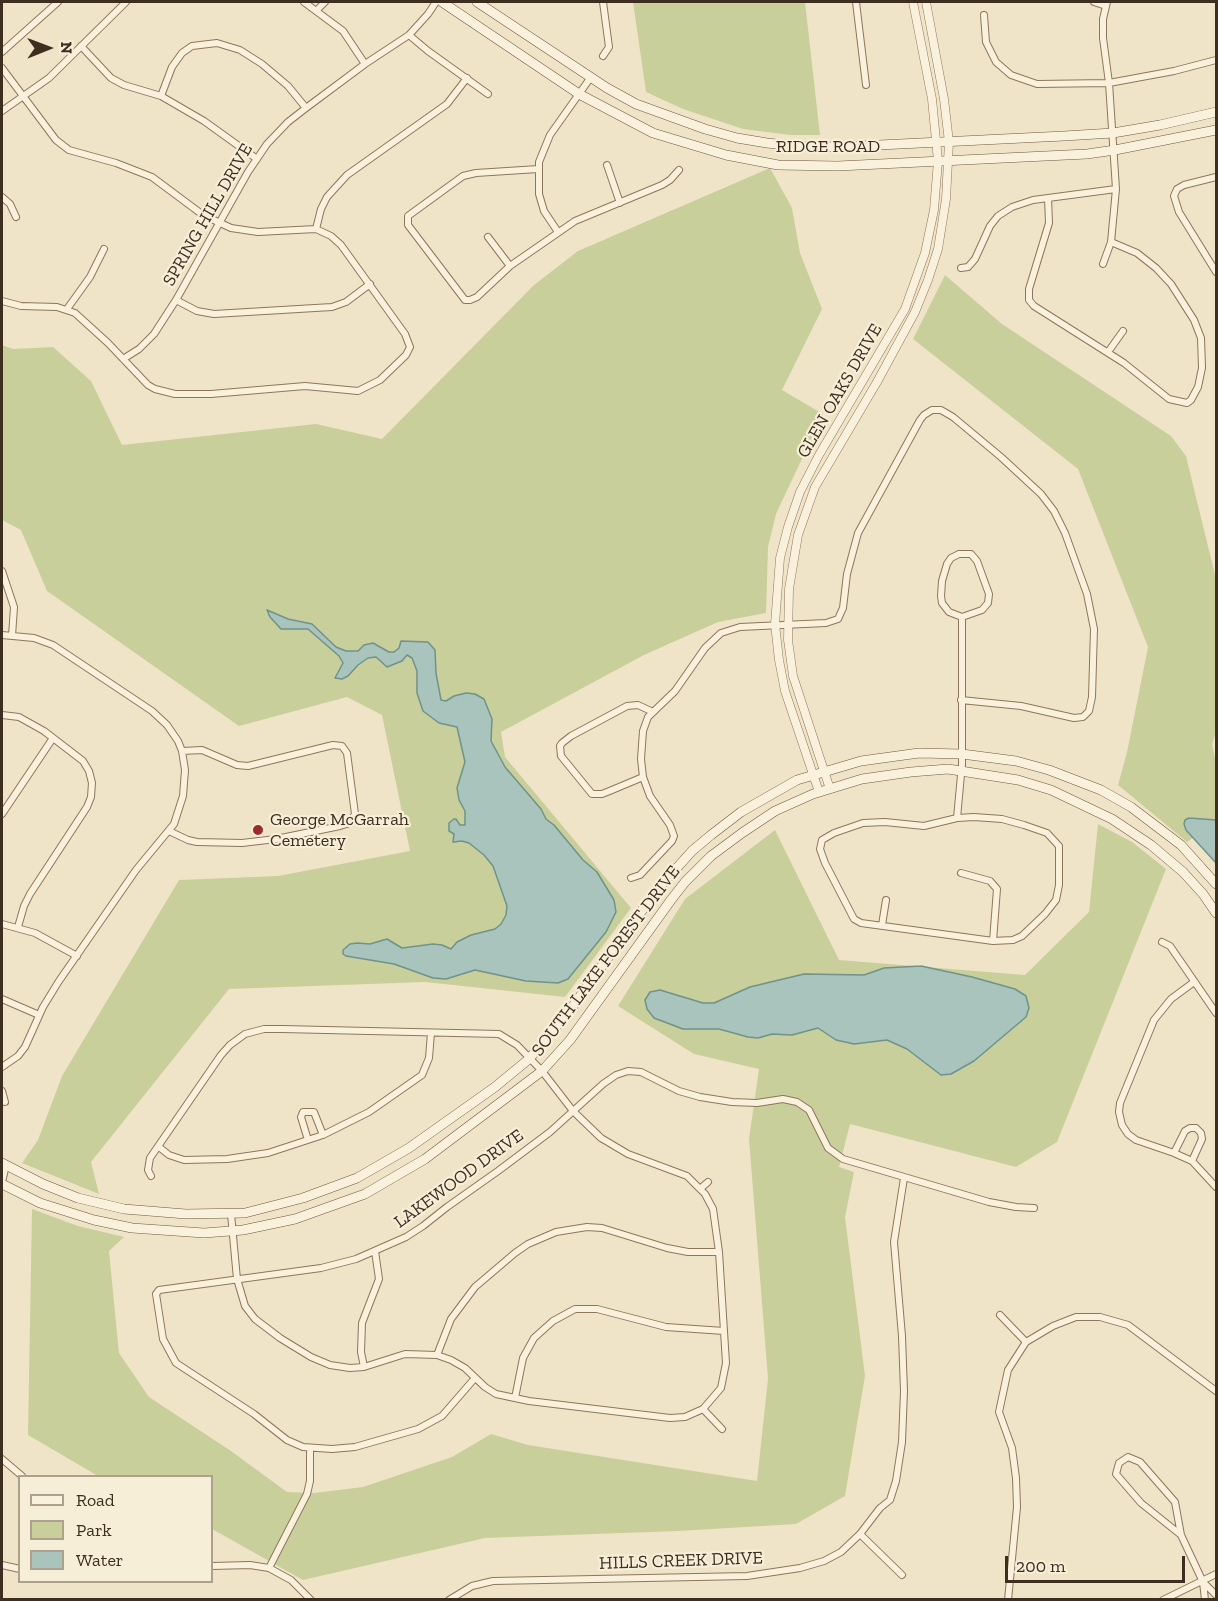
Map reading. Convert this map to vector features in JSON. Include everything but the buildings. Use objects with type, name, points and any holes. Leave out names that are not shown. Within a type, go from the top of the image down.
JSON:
[{"type":"main road","name":"RIDGE ROAD","points":[[442,2],[579,94],[653,134],[726,155],[778,165],[838,166],[1087,154],[1216,130]]},
{"type":"main road","name":"RIDGE ROAD","points":[[477,2],[622,97],[646,108],[737,138],[795,146],[838,147],[949,142],[1113,133],[1216,112]]},
{"type":"main road","points":[[838,147],[838,166]]},
{"type":"main road","name":"SOUTH LAKE FOREST DRIVE","points":[[4,1164],[61,1192],[124,1209],[231,1215],[303,1198],[373,1170],[409,1148],[495,1087],[529,1059],[571,1010],[656,891],[692,851],[741,812],[798,780],[861,761],[905,755],[962,754],[1032,764],[1101,790],[1131,807],[1173,839],[1216,884]]},
{"type":"main road","name":"SOUTH LAKE FOREST DRIVE","points":[[2,1183],[55,1209],[119,1226],[188,1233],[232,1231],[295,1219],[365,1194],[405,1172],[439,1149],[542,1071],[570,1040],[671,900],[698,868],[752,825],[775,811],[819,792],[862,779],[911,771],[962,770],[1032,784],[1071,799],[1112,819],[1151,845],[1175,864],[1203,894],[1216,914]]},
{"type":"street","points":[[2,52],[58,2]]},
{"type":"street","points":[[2,111],[49,78],[126,2]]},
{"type":"street","points":[[304,2],[343,31],[365,64]]},
{"type":"street","points":[[317,10],[325,2]]},
{"type":"street","name":"SPRING HILL DRIVE","points":[[123,359],[147,342],[176,300],[257,159],[279,131],[365,64],[409,35],[436,2]]},
{"type":"street","points":[[603,2],[609,47],[603,56]]},
{"type":"street","points":[[856,2],[866,85]]},
{"type":"street","name":"GLEN OAKS DRIVE","points":[[819,792],[784,686],[775,624],[780,558],[800,492],[819,455],[901,316],[926,253],[934,210],[938,161],[932,99],[914,2]]},
{"type":"street","name":"GLEN OAKS DRIVE","points":[[830,789],[794,676],[788,624],[791,567],[798,535],[815,487],[878,382],[923,294],[938,249],[946,199],[949,142],[926,2]]},
{"type":"street","points":[[1094,2],[1106,4],[1102,25],[1115,150],[1116,189],[1111,242],[1102,264]]},
{"type":"street","points":[[984,15],[986,42],[991,55],[1000,67],[1011,75],[1037,84],[1109,83],[1174,71],[1216,60]]},
{"type":"street","points":[[409,35],[488,94]]},
{"type":"street","points":[[160,96],[172,67],[182,53],[192,46],[217,43],[240,50],[262,64],[288,86],[306,108]]},
{"type":"street","points":[[81,46],[106,74],[117,82],[160,96],[204,121],[257,159]]},
{"type":"street","points":[[2,68],[56,140],[69,150],[116,163],[152,177],[203,215],[219,224],[249,232],[316,229],[327,233],[337,241],[370,284],[405,334],[410,347],[406,355],[373,385],[358,391],[350,392],[314,386],[211,394],[175,394],[148,385],[82,319],[67,309],[21,306],[2,302]]},
{"type":"street","points":[[316,229],[327,197],[347,175],[447,104],[467,78]]},
{"type":"street","points":[[558,232],[541,202],[538,169],[550,135],[591,78]]},
{"type":"street","points":[[607,165],[620,203]]},
{"type":"street","points":[[538,169],[463,176],[411,213],[407,222],[411,229],[464,298],[470,300],[483,292],[510,266],[558,232],[585,216],[670,180],[680,170]]},
{"type":"street","points":[[1216,177],[1184,185],[1177,189],[1174,196],[1176,205],[1216,272]]},
{"type":"street","points":[[961,268],[968,267],[975,260],[990,226],[1003,212],[1017,204],[1116,189]]},
{"type":"street","points":[[2,197],[10,204],[16,217]]},
{"type":"street","points":[[1048,198],[1049,223],[1029,289],[1029,300],[1108,352],[1169,399],[1187,404],[1194,396],[1202,368],[1201,338],[1194,320],[1171,284],[1156,268],[1137,253],[1111,242]]},
{"type":"street","points":[[488,237],[510,266]]},
{"type":"street","points":[[67,309],[90,277],[104,249]]},
{"type":"street","points":[[176,300],[197,311],[214,314],[332,307],[346,302],[370,284]]},
{"type":"street","points":[[901,316],[909,320]]},
{"type":"street","points":[[1108,352],[1123,331]]},
{"type":"street","points":[[631,878],[640,875],[674,836],[670,825],[650,796],[643,777],[641,759],[645,722],[675,691],[705,648],[721,633],[740,627],[826,623],[841,615],[853,548],[866,516],[920,420],[928,412],[941,410],[953,417],[1032,484],[1054,511],[1065,533],[1087,594],[1094,629],[1092,697],[1089,711],[1083,717],[1074,718],[1011,705],[961,700]]},
{"type":"street","points":[[965,554],[974,557],[981,567],[989,598],[982,610],[962,617],[945,608],[941,591],[947,564],[955,555],[965,554]]},
{"type":"street","points":[[2,571],[14,607],[12,636]]},
{"type":"street","points":[[957,818],[962,770],[962,617]]},
{"type":"street","points":[[2,635],[45,641],[71,656],[161,718],[173,733],[182,751],[185,770],[183,796],[178,816],[169,831],[136,870],[59,981],[39,1015],[25,1047],[18,1056],[2,1067]]},
{"type":"street","points":[[643,777],[612,790],[592,794],[561,756],[560,746],[571,736],[627,706],[638,705],[653,712]]},
{"type":"street","points":[[2,715],[10,714],[26,720],[53,738],[87,766],[91,778],[91,797],[87,807],[30,894],[18,927]]},
{"type":"street","points":[[2,814],[53,738]]},
{"type":"street","points":[[169,831],[197,842],[242,843],[276,839],[340,826],[350,823],[355,814],[347,753],[342,746],[333,745],[248,766],[237,765],[202,750],[182,751]]},
{"type":"street","points":[[986,817],[1024,825],[1047,833],[1059,846],[1059,885],[1054,903],[1022,936],[1013,940],[993,941],[882,924],[861,923],[854,919],[820,849],[822,840],[834,832],[863,823],[885,822],[924,826],[957,818],[986,817]]},
{"type":"street","points":[[961,873],[990,881],[997,889],[993,941]]},
{"type":"street","points":[[882,924],[886,900]]},
{"type":"street","points":[[2,924],[18,927],[43,937],[77,956]]},
{"type":"street","points":[[1162,942],[1170,946],[1216,1013]]},
{"type":"street","points":[[1194,982],[1171,999],[1154,1020],[1120,1103],[1119,1113],[1122,1125],[1128,1134],[1136,1140],[1192,1161],[1216,1187]]},
{"type":"street","points":[[2,999],[39,1015]]},
{"type":"street","points":[[151,1176],[148,1164],[159,1147],[220,1055],[245,1034],[264,1029],[499,1034],[517,1045],[542,1071],[573,1111],[594,1132],[610,1144],[648,1162],[677,1172],[701,1188],[713,1209],[719,1252],[725,1375],[721,1388],[703,1409],[685,1417],[669,1418],[496,1394],[458,1363],[437,1355],[405,1354],[364,1367],[350,1368],[330,1365],[311,1357],[280,1338],[261,1325],[249,1312],[242,1300],[237,1279],[231,1215]]},
{"type":"street","points":[[159,1147],[175,1158],[199,1161],[247,1157],[323,1135],[369,1112],[422,1074],[429,1058],[431,1033]]},
{"type":"street","name":"LAKEWOOD DRIVE","points":[[475,1378],[445,1413],[418,1429],[355,1447],[310,1448],[287,1440],[254,1414],[176,1363],[166,1348],[156,1297],[157,1291],[309,1271],[375,1251],[423,1226],[550,1132],[603,1084],[616,1075],[628,1071],[641,1072],[679,1091],[700,1097],[744,1103],[789,1100],[801,1104],[809,1110],[825,1143],[838,1157],[989,1202],[1016,1208],[1034,1208]]},
{"type":"street","points":[[2,1091],[5,1102]]},
{"type":"street","points":[[308,1140],[301,1117],[303,1112],[314,1112],[323,1135]]},
{"type":"street","points":[[1174,1153],[1185,1131],[1196,1128],[1201,1133],[1202,1139],[1192,1161]]},
{"type":"street","points":[[2,1183],[4,1164]]},
{"type":"street","name":"HILLS CREEK DRIVE","points":[[449,1599],[472,1586],[502,1580],[725,1578],[771,1574],[800,1568],[841,1552],[890,1500],[899,1464],[904,1391],[902,1336],[894,1251],[904,1178]]},
{"type":"street","points":[[701,1188],[708,1182]]},
{"type":"street","points":[[437,1355],[451,1319],[475,1287],[528,1244],[556,1232],[579,1227],[602,1228],[667,1248],[688,1252],[719,1252]]},
{"type":"street","points":[[364,1367],[361,1352],[362,1323],[380,1279],[375,1251]]},
{"type":"street","points":[[515,1398],[523,1358],[534,1338],[553,1321],[575,1309],[597,1309],[666,1327],[724,1331]]},
{"type":"street","points":[[1000,1315],[1026,1342]]},
{"type":"street","points":[[1008,1599],[1017,1507],[1016,1478],[1012,1448],[999,1412],[1008,1370],[1026,1342],[1053,1326],[1076,1317],[1100,1317],[1128,1325],[1216,1391]]},
{"type":"street","points":[[703,1409],[722,1428]]},
{"type":"street","points":[[269,1568],[307,1494],[310,1481],[310,1448]]},
{"type":"street","points":[[1181,1535],[1141,1503],[1116,1474],[1119,1463],[1128,1457],[1140,1462],[1174,1502],[1181,1535],[1203,1582],[1205,1599]]},
{"type":"street","points":[[2,1459],[21,1475]]},
{"type":"street","points":[[860,1534],[902,1575]]},
{"type":"street","points":[[2,1565],[18,1569]]},
{"type":"street","points":[[213,1566],[250,1565],[269,1568],[291,1580],[311,1599]]},
{"type":"street","points":[[1163,1599],[1216,1574]]},
{"type":"street","points":[[1203,1582],[1216,1595]]},
{"type":"green space","points":[[633,2],[805,2],[820,135],[790,135],[743,129],[683,109],[646,92]]},
{"type":"green space","points":[[770,168],[792,208],[800,253],[822,309],[782,390],[823,414],[776,514],[768,547],[766,613],[718,622],[644,655],[501,732],[505,757],[631,908],[565,997],[425,982],[229,989],[91,1162],[99,1194],[22,1163],[38,1140],[62,1076],[179,880],[278,876],[410,851],[382,715],[347,697],[239,726],[47,591],[21,530],[2,520],[2,345],[13,349],[53,347],[91,381],[122,445],[316,424],[382,439],[534,285],[578,251]]},
{"type":"green space","points":[[945,275],[1002,324],[1171,436],[1186,456],[1216,579],[1216,732],[1212,744],[1216,763],[1216,822],[1187,842],[1118,785],[1148,647],[1078,469],[913,339]]},
{"type":"green space","points":[[1098,824],[1132,842],[1166,869],[1057,1142],[1016,1167],[850,1124],[839,1167],[854,1172],[845,1217],[865,1376],[845,1496],[796,1524],[485,1538],[303,1580],[213,1530],[213,1475],[96,1475],[28,1435],[32,1209],[78,1226],[124,1237],[109,1251],[119,1353],[149,1397],[231,1451],[287,1492],[314,1493],[363,1487],[452,1457],[491,1434],[528,1445],[757,1481],[768,1379],[749,1139],[759,1069],[694,1054],[618,1006],[685,899],[775,830],[839,960],[1025,975],[1089,912]]},
{"type":"water","points":[[267,610],[288,619],[312,624],[336,647],[346,651],[358,651],[364,645],[373,643],[389,652],[394,652],[399,648],[401,641],[428,642],[435,650],[441,700],[446,701],[466,693],[475,694],[484,699],[492,719],[491,741],[505,767],[541,809],[546,819],[597,872],[614,900],[616,912],[606,932],[568,979],[558,983],[526,981],[475,970],[446,979],[433,978],[394,964],[343,954],[343,950],[350,944],[370,944],[387,939],[402,948],[433,944],[451,949],[457,942],[471,935],[495,929],[506,915],[507,906],[493,866],[484,855],[469,843],[453,842],[454,834],[449,831],[449,823],[456,819],[460,825],[465,825],[465,811],[459,800],[457,788],[465,762],[457,727],[439,723],[423,711],[417,693],[417,671],[412,658],[407,655],[402,661],[387,667],[376,657],[368,658],[348,676],[342,679],[335,678],[343,663],[339,656],[308,629],[281,629]]},
{"type":"water","points":[[1189,818],[1216,820],[1216,863],[1186,830],[1185,820]]},
{"type":"water","points":[[921,966],[1015,989],[1026,996],[1029,1008],[1026,1017],[974,1061],[951,1074],[941,1075],[907,1049],[887,1040],[854,1044],[836,1040],[818,1028],[792,1035],[772,1034],[758,1038],[719,1029],[683,1029],[654,1018],[647,1009],[645,1000],[650,992],[660,990],[703,1003],[714,1003],[750,987],[804,974],[864,975],[884,968]]},
{"type":"place","name":"George McGarrah Cemetery","points":[[258,830]]}]
